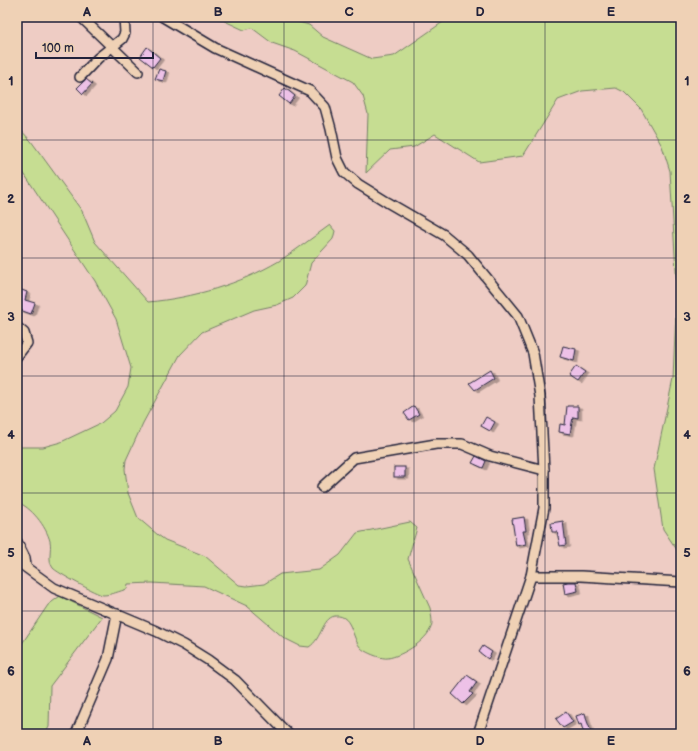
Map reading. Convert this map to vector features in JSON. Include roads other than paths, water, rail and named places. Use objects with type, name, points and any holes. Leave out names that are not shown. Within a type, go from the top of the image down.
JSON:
[{"type":"street","points":[[81,17],[138,72]]},
{"type":"street","points":[[80,77],[98,58],[112,48],[125,33],[124,17]]},
{"type":"street","points":[[163,17],[215,48],[310,91],[325,107],[332,129],[337,158],[344,172],[358,184],[444,235],[468,255],[492,282],[518,316],[533,353],[540,396],[544,470],[544,508],[531,576],[478,734]]},
{"type":"street","points":[[17,327],[24,333],[27,343],[17,356]]},
{"type":"street","points":[[322,487],[354,458],[436,444],[462,444],[490,456],[544,470]]},
{"type":"street","points":[[17,542],[25,558],[26,566]]},
{"type":"street","points":[[17,561],[26,566],[38,578],[54,588],[117,614],[184,645],[208,660],[235,680],[288,734]]},
{"type":"street","points":[[531,576],[581,576],[681,582]]},
{"type":"street","points":[[76,734],[108,659],[117,614]]}]
